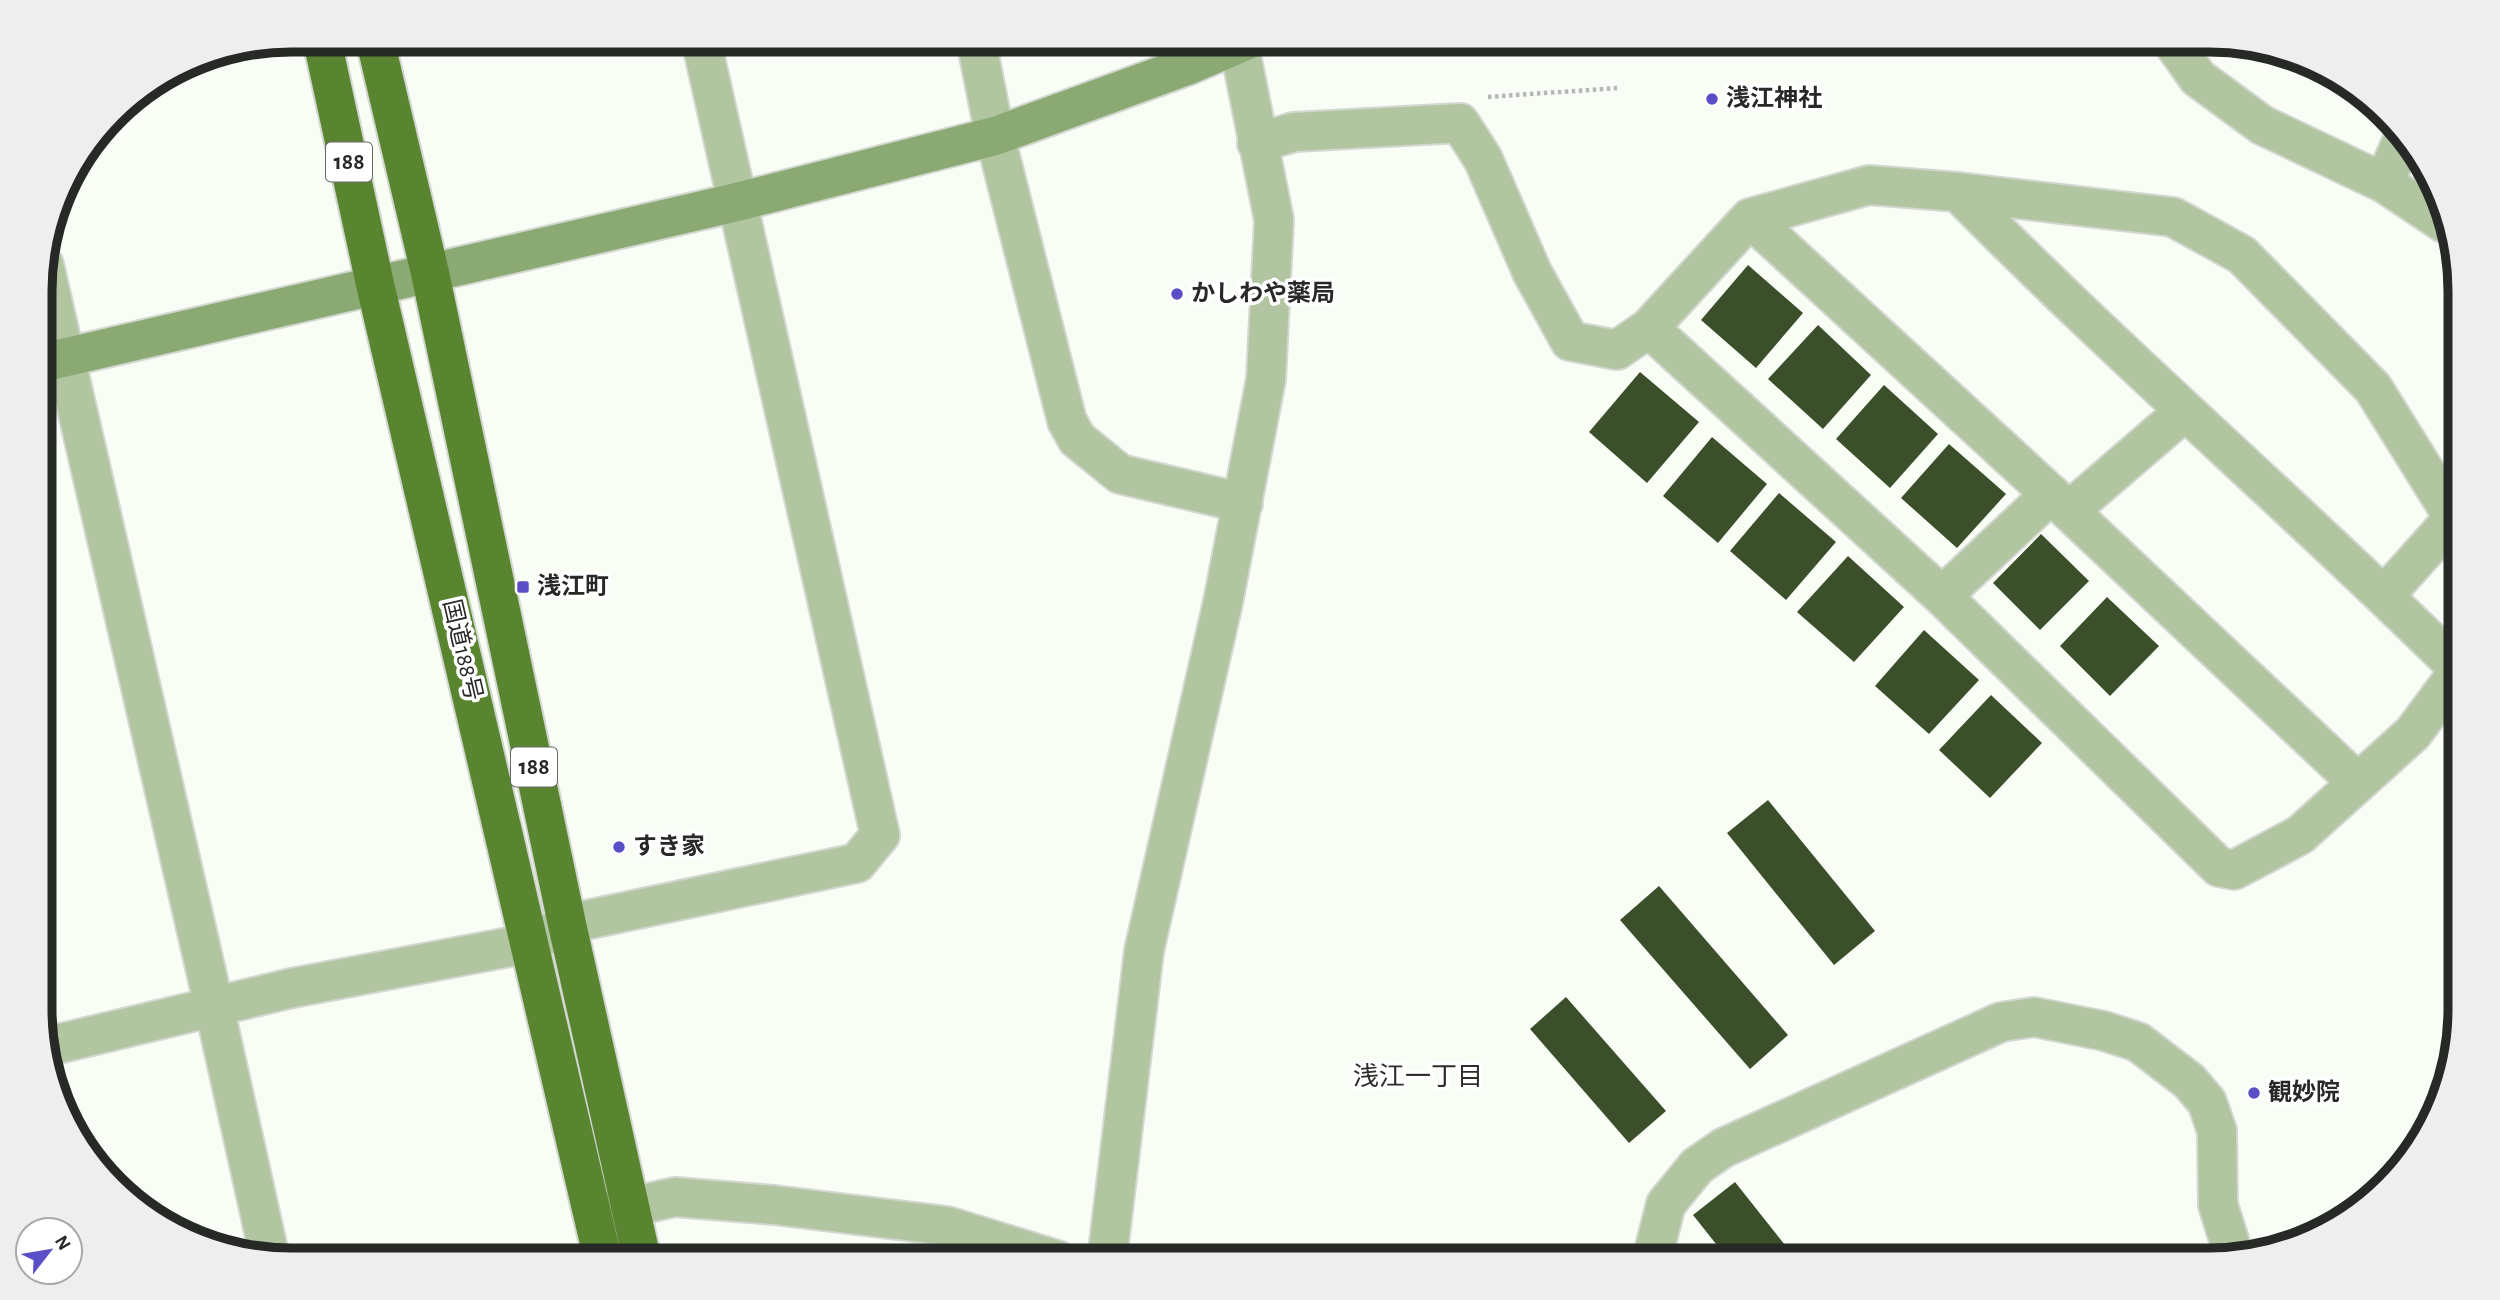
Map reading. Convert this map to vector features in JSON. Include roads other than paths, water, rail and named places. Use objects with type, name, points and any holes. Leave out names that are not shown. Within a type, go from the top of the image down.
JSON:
[{"type":"highway","name":"国道188号","points":[[325,53],[375,284],[600,1248]]},
{"type":"highway","name":"国道188号","points":[[378,53],[430,273],[567,924],[639,1248]]},
{"type":"street","points":[[1108,1248],[1144,951],[1217,629],[1266,379],[1274,220],[1257,143],[1244,52]]},
{"type":"street","points":[[2180,52],[2198,78],[2262,125],[2384,183],[2436,217]]},
{"type":"street","points":[[56,1044],[292,988],[531,943],[567,924],[857,863],[880,835],[704,53]]},
{"type":"street","points":[[979,53],[995,136],[1067,421],[1077,439],[1120,474],[1243,503]]},
{"type":"street","points":[[267,1246],[214,1006],[53,361],[737,202],[995,136],[1214,53]]},
{"type":"street","points":[[1257,143],[1294,132],[1460,123],[1483,159],[1532,272],[1570,341],[1618,350],[1649,328],[1750,218],[1869,185],[1958,192],[2173,217],[2242,255],[2373,388],[2448,508]]},
{"type":"street","points":[[2384,183],[2399,148]]},
{"type":"street","points":[[1958,192],[2029,264],[2448,659]]},
{"type":"street","points":[[1750,218],[2060,502],[2357,782]]},
{"type":"street","points":[[1649,328],[1942,596],[2219,867],[2234,870],[2300,835],[2413,733],[2448,685]]},
{"type":"street","points":[[1942,596],[2060,502],[2185,411]]},
{"type":"street","points":[[2384,596],[2448,525]]},
{"type":"street","points":[[1654,1247],[1665,1204],[1697,1166],[1723,1148],[2001,1022],[2034,1017],[2104,1031],[2138,1042],[2189,1081],[2207,1102],[2217,1131],[2218,1205],[2231,1246]]},
{"type":"street","points":[[593,1215],[675,1197],[774,1205],[947,1226],[1019,1248]]},
{"type":"place","name":"浅江神社","points":[[1712,99]]},
{"type":"place","name":"かしわや薬局","points":[[1177,294]]},
{"type":"place","name":"浅江町","points":[[523,587]]},
{"type":"place","name":"すき家","points":[[619,847]]},
{"type":"place","name":"観妙院","points":[[2254,1093]]},
{"type":"district","name":"浅江一丁目","points":[[1418,1077]]}]
